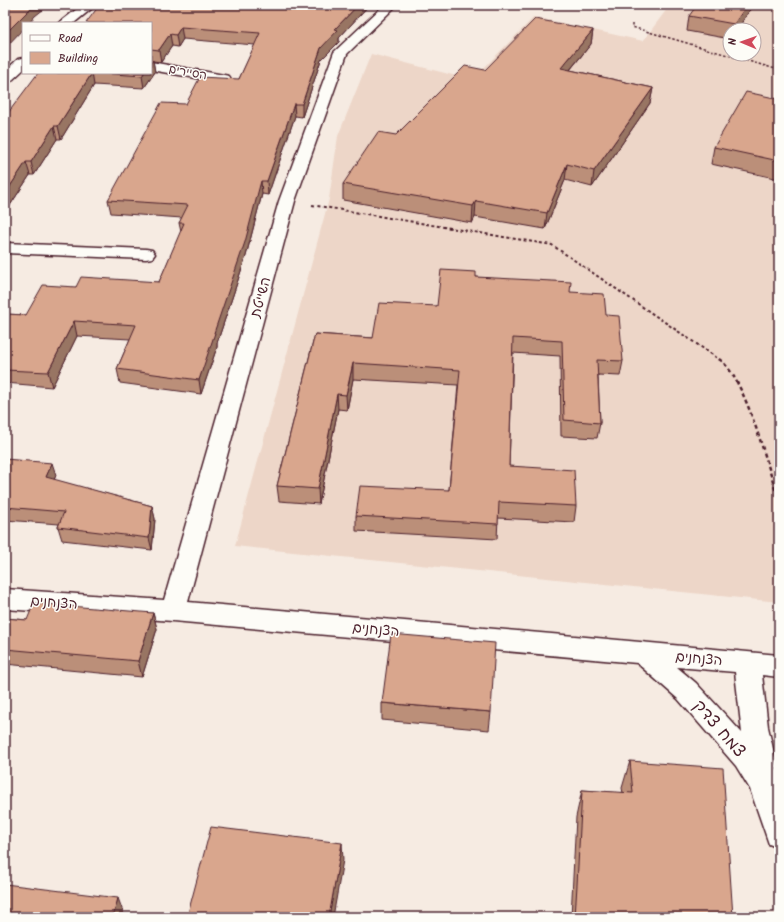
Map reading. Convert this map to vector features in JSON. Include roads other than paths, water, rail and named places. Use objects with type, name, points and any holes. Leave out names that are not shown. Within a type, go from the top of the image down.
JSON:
[{"type":"street","points":[[67,22],[90,5]]},
{"type":"street","name":"השייטת","points":[[172,611],[287,201],[340,52],[390,5]]},
{"type":"street","points":[[5,79],[22,63]]},
{"type":"street","name":"הסיירים","points":[[152,66],[224,79]]},
{"type":"street","points":[[5,248],[146,254]]},
{"type":"street","name":"הצנחנים","points":[[5,599],[172,611],[779,666]]},
{"type":"street","name":"צמח צדק","points":[[644,653],[687,691],[746,757],[762,784],[777,826]]},
{"type":"street","name":"צמח צדק","points":[[748,662],[748,684],[755,729],[777,826]]}]
